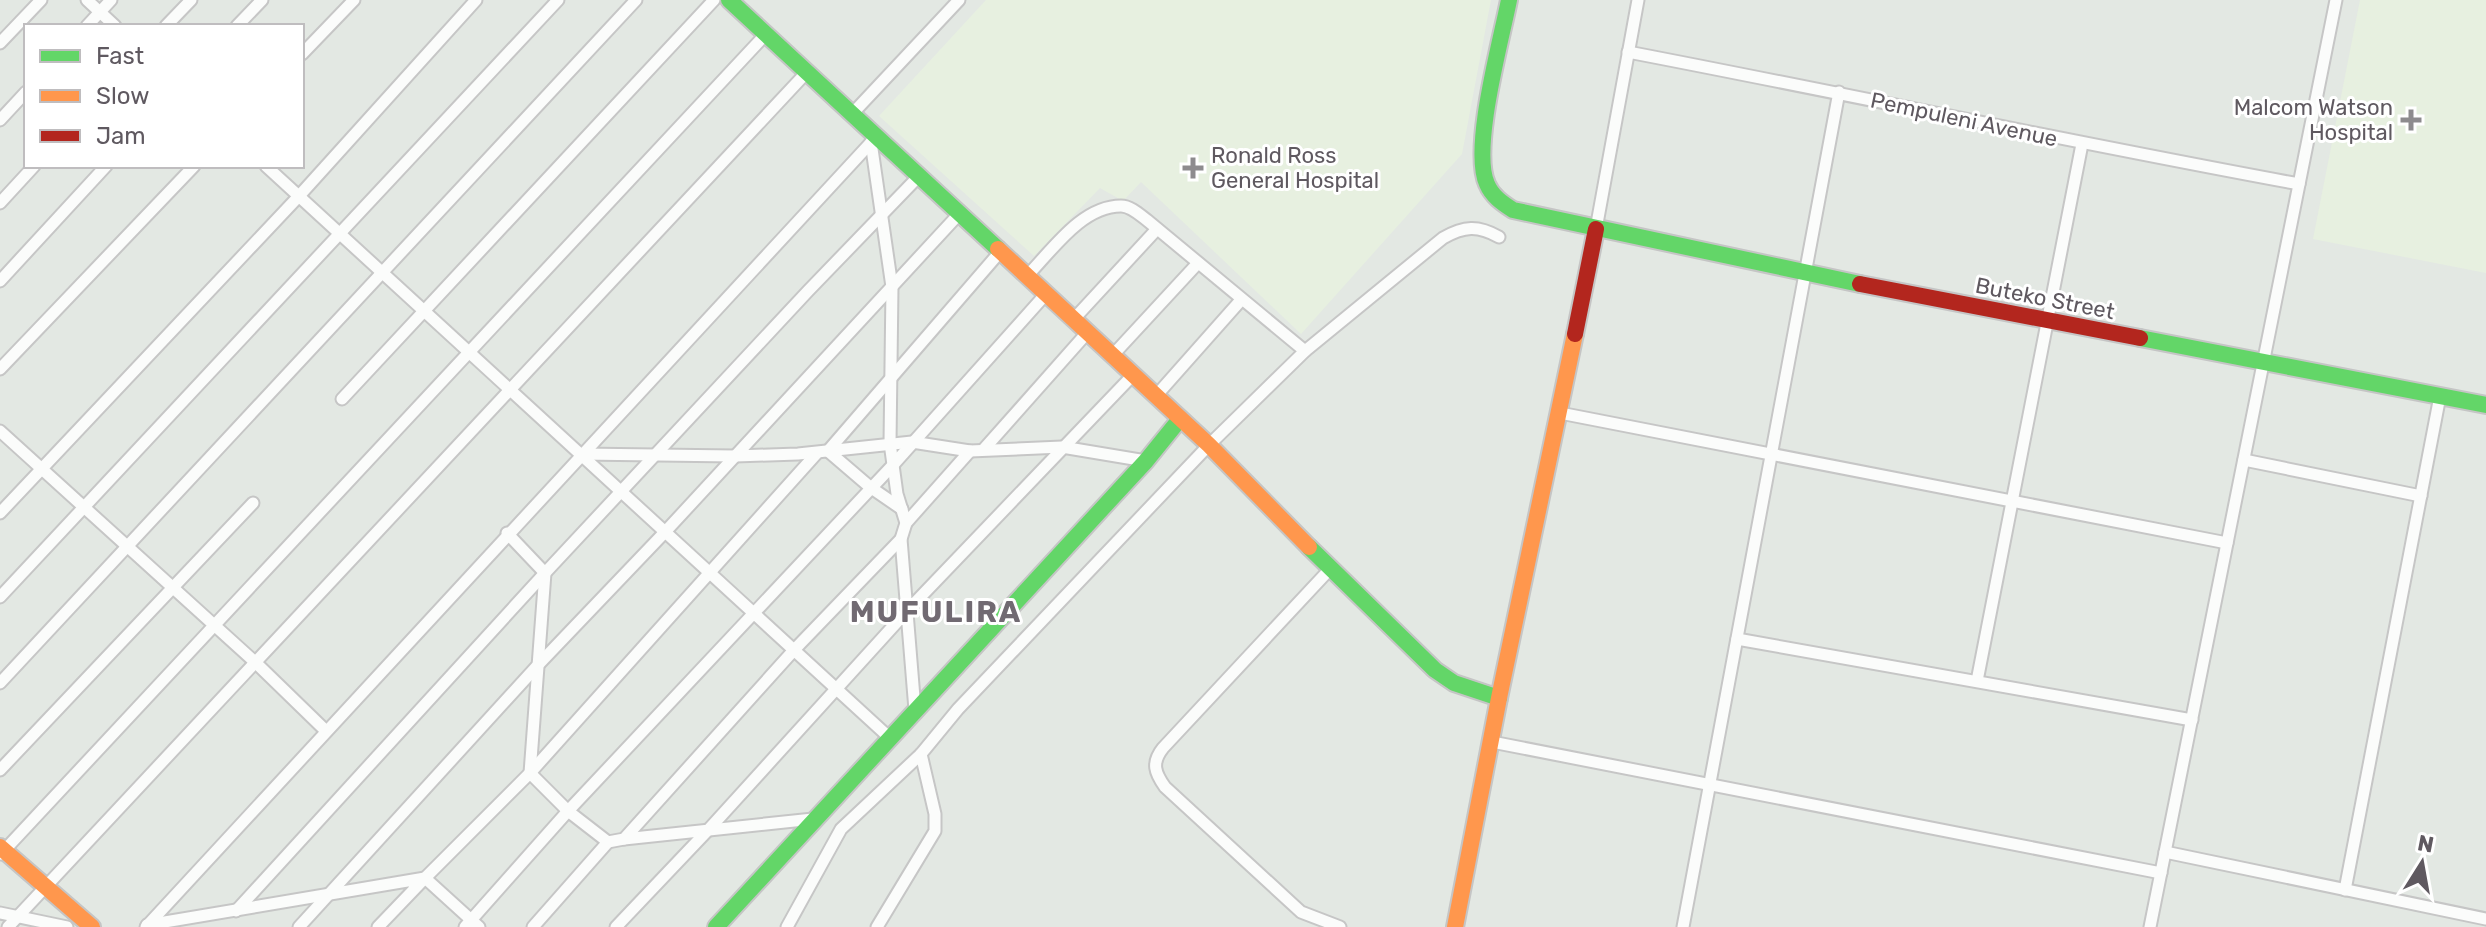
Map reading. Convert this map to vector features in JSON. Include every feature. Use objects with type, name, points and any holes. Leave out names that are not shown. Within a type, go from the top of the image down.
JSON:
[{"type":"street","points":[[0,43],[41,0]]},
{"type":"street","points":[[87,0],[113,24]]},
{"type":"street","points":[[89,24],[111,0]]},
{"type":"street","points":[[168,24],[191,0]]},
{"type":"street","points":[[239,24],[262,0]]},
{"type":"street","points":[[304,52],[354,0]]},
{"type":"street","points":[[0,513],[299,196],[476,0]]},
{"type":"street","points":[[0,597],[558,0]]},
{"type":"street","points":[[0,683],[636,0]]},
{"type":"street","points":[[342,399],[714,0]]},
{"type":"street","points":[[729,0],[853,113],[874,139],[920,175],[999,253],[1209,445],[1330,569],[1435,670],[1454,683],[1499,698]]},
{"type":"street","points":[[853,113],[959,0]]},
{"type":"street","name":"Buteko Street","points":[[1509,0],[1481,145],[1481,169],[1492,195],[1513,210],[1805,273],[2486,405]]},
{"type":"street","points":[[1455,927],[1499,698],[1560,413],[1638,0]]},
{"type":"street","points":[[2150,927],[2336,0]]},
{"type":"street","points":[[92,927],[1,851],[765,35]]},
{"type":"street","name":"Pempuleni Avenue","points":[[1628,52],[1839,92],[2082,144],[2299,184]]},
{"type":"street","points":[[8,927],[806,73]]},
{"type":"street","points":[[1683,927],[1839,92]]},
{"type":"street","points":[[0,120],[24,94]]},
{"type":"street","points":[[874,139],[892,287],[890,443],[906,523]]},
{"type":"street","points":[[146,926],[874,139]]},
{"type":"street","points":[[1977,681],[2082,144]]},
{"type":"street","points":[[0,203],[32,168]]},
{"type":"street","points":[[0,281],[104,168]]},
{"type":"street","points":[[0,369],[192,168]]},
{"type":"street","points":[[268,168],[891,739]]},
{"type":"street","points":[[236,911],[545,573],[920,175]]},
{"type":"street","points":[[1026,277],[1080,221],[1093,213],[1120,206],[1128,208],[1305,351]]},
{"type":"street","points":[[299,927],[538,665],[959,214]]},
{"type":"street","points":[[787,927],[841,829],[921,754],[997,667],[1209,445],[1305,351],[1443,238],[1469,226],[1499,237]]},
{"type":"street","points":[[1073,320],[1157,229]]},
{"type":"street","points":[[378,927],[530,773],[708,572],[891,379],[999,253]]},
{"type":"street","points":[[1112,356],[1198,263]]},
{"type":"street","points":[[425,878],[472,925],[568,811],[893,465],[1045,295]]},
{"type":"street","points":[[1155,397],[1241,300]]},
{"type":"street","points":[[984,449],[1086,334]]},
{"type":"street","points":[[616,927],[838,690],[907,611],[1132,376]]},
{"type":"street","points":[[2345,890],[2440,396]]},
{"type":"street","points":[[1560,413],[2227,543]]},
{"type":"street","points":[[716,927],[1146,461],[1180,419]]},
{"type":"street","points":[[0,431],[256,663],[325,730]]},
{"type":"street","points":[[580,454],[735,456],[823,452],[912,442],[970,451],[1062,447],[1146,461]]},
{"type":"street","points":[[915,710],[901,539],[906,523],[970,451]]},
{"type":"street","points":[[823,452],[902,509]]},
{"type":"street","points":[[2244,460],[2421,496]]},
{"type":"street","points":[[0,770],[253,503]]},
{"type":"street","points":[[507,533],[545,573],[530,773],[568,811],[608,842]]},
{"type":"street","points":[[624,839],[794,650],[901,539]]},
{"type":"street","points":[[1330,569],[1163,748],[1155,761],[1155,768],[1165,787],[1276,891],[1301,912],[1340,927]]},
{"type":"street","points":[[1737,639],[2192,720]]},
{"type":"street","points":[[1492,742],[2161,873]]},
{"type":"street","points":[[877,927],[935,831],[935,814],[921,754]]},
{"type":"street","points":[[533,927],[608,842],[710,828],[813,819]]},
{"type":"street","points":[[2165,852],[2486,919]]},
{"type":"street","points":[[146,926],[425,878]]},
{"type":"street","points":[[0,913],[67,927]]},
{"type":"shaded area","name":"Ronald Ross General Hospital","points":[[986,0],[1491,0],[1462,154],[1301,334],[1141,182],[1123,201],[1100,188],[1034,256],[879,116]]},
{"type":"shaded area","name":"Malcom Watson Hospital","points":[[2360,0],[2486,0],[2486,273],[2313,239]]},
{"type":"traffic: fast","points":[[729,0],[998,249]]},
{"type":"traffic: fast","points":[[1509,0],[1489,94],[1483,146],[1487,184],[1501,202],[1513,210],[1860,284]]},
{"type":"traffic: fast","points":[[2140,338],[2486,405]]},
{"type":"traffic: fast","points":[[716,927],[1146,461],[1180,419]]},
{"type":"traffic: fast","points":[[1309,547],[1435,670],[1454,683],[1499,698]]},
{"type":"traffic: slow","points":[[998,249],[1209,445],[1309,547]]},
{"type":"traffic: slow","points":[[1455,927],[1575,334]]},
{"type":"traffic: slow","points":[[0,847],[92,927]]},
{"type":"traffic: jam","points":[[1575,334],[1596,229]]},
{"type":"traffic: jam","points":[[1860,284],[2140,338]]},
{"type":"place","name":"Malcom Watson Hospital","points":[[2411,120]]},
{"type":"place","name":"Ronald Ross General Hospital","points":[[1193,168]]},
{"type":"district","name":"MUFULIRA","points":[[936,612]]}]
